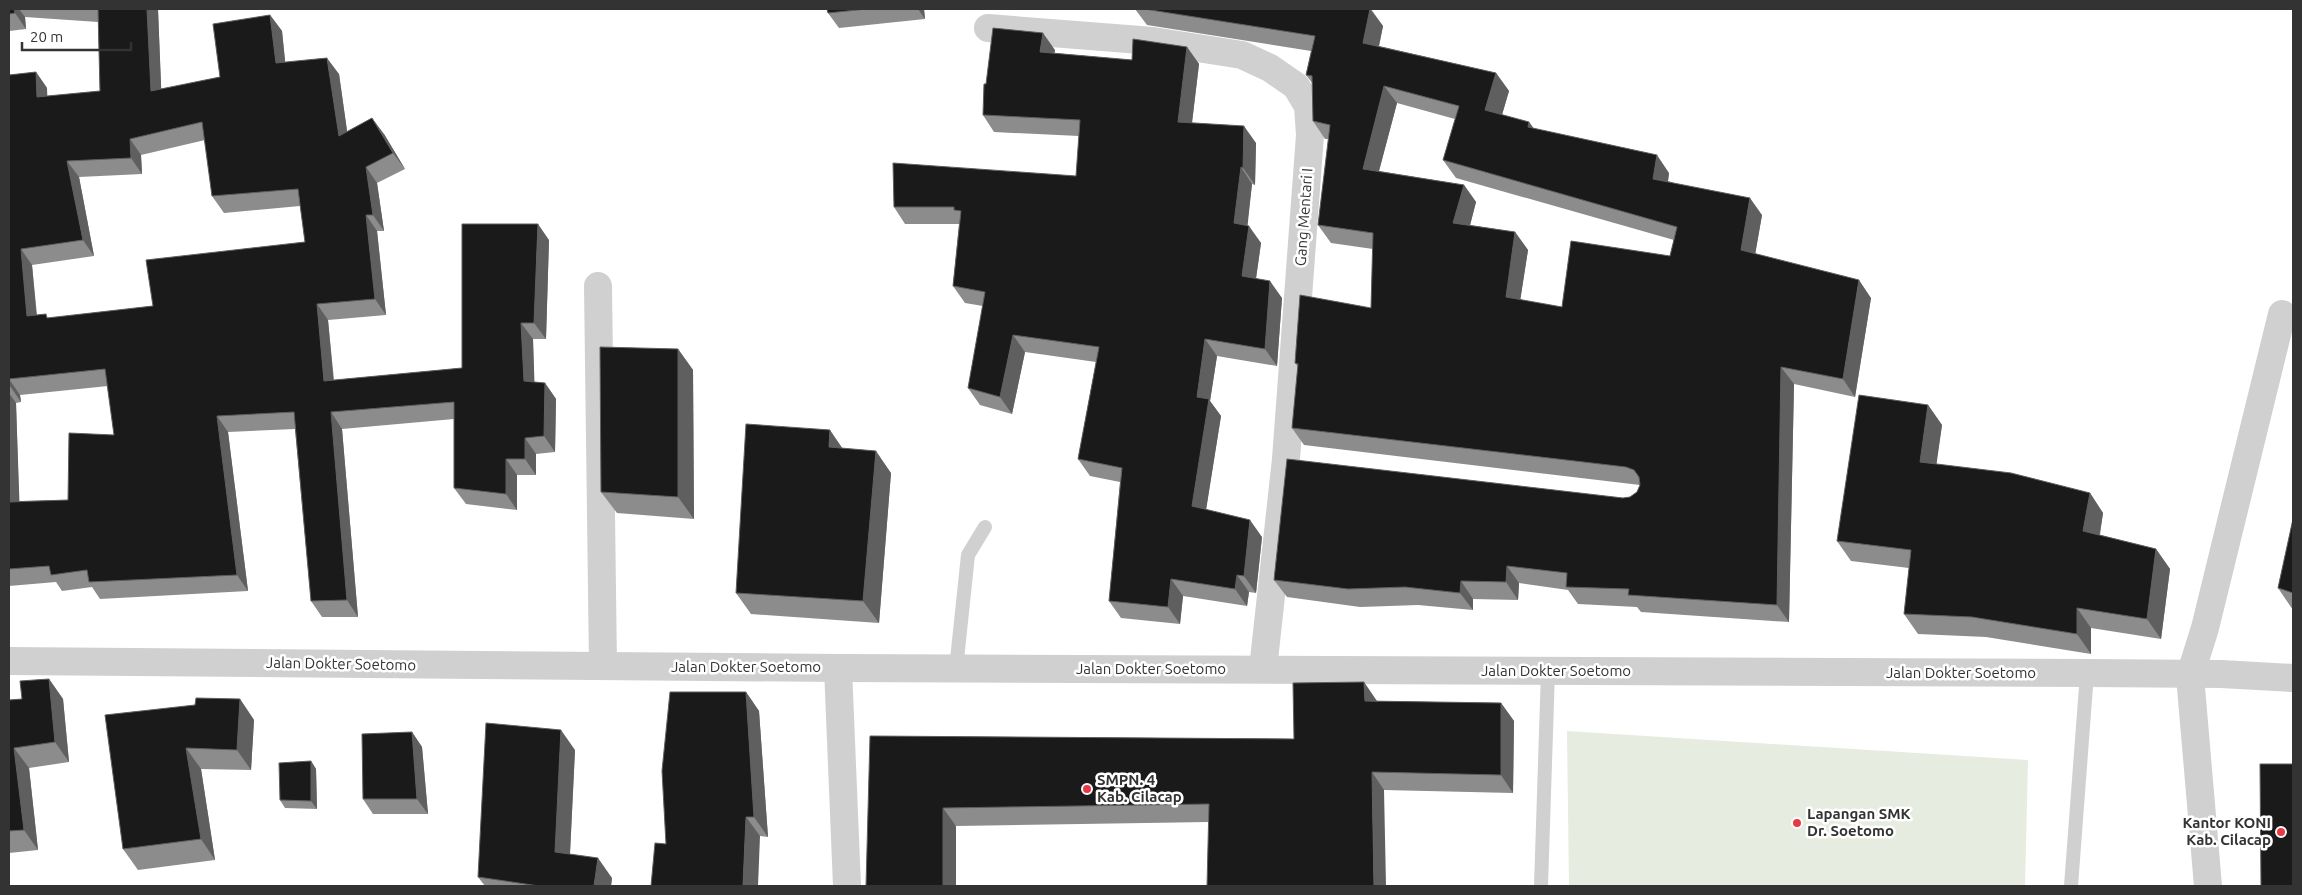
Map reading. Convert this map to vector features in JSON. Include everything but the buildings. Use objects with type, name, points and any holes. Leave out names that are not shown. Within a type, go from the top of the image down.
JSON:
[{"type":"street","name":"Gang Mentari I","points":[[988,28],[1153,41],[1242,55],[1270,68],[1296,86],[1308,106],[1310,135],[1286,459],[1263,669]]},
{"type":"street","points":[[598,286],[603,666]]},
{"type":"street","points":[[2208,886],[2190,676],[2205,628],[2282,314]]},
{"type":"street","points":[[1286,459],[1315,463]]},
{"type":"street","name":"Jalan Dokter Soetomo","points":[[9,661],[956,669],[2087,673],[2190,676],[2221,674],[2293,678]]},
{"type":"street","points":[[838,668],[847,886]]},
{"type":"lane","points":[[956,669],[968,555],[985,527]]},
{"type":"lane","points":[[1542,886],[1548,671]]},
{"type":"lane","points":[[2071,886],[2087,673]]},
{"type":"shaded area","name":"Lapangan SMK Dr. Soetomo","points":[[1567,731],[2028,760],[2025,886],[1569,886]]},
{"type":"place","name":"SMPN. 4 Kab. Cilacap","points":[[1087,789]]},
{"type":"place","name":"Lapangan SMK Dr. Soetomo","points":[[1797,823]]},
{"type":"place","name":"Kantor KONI Kab. Cilacap","points":[[2281,832]]}]
